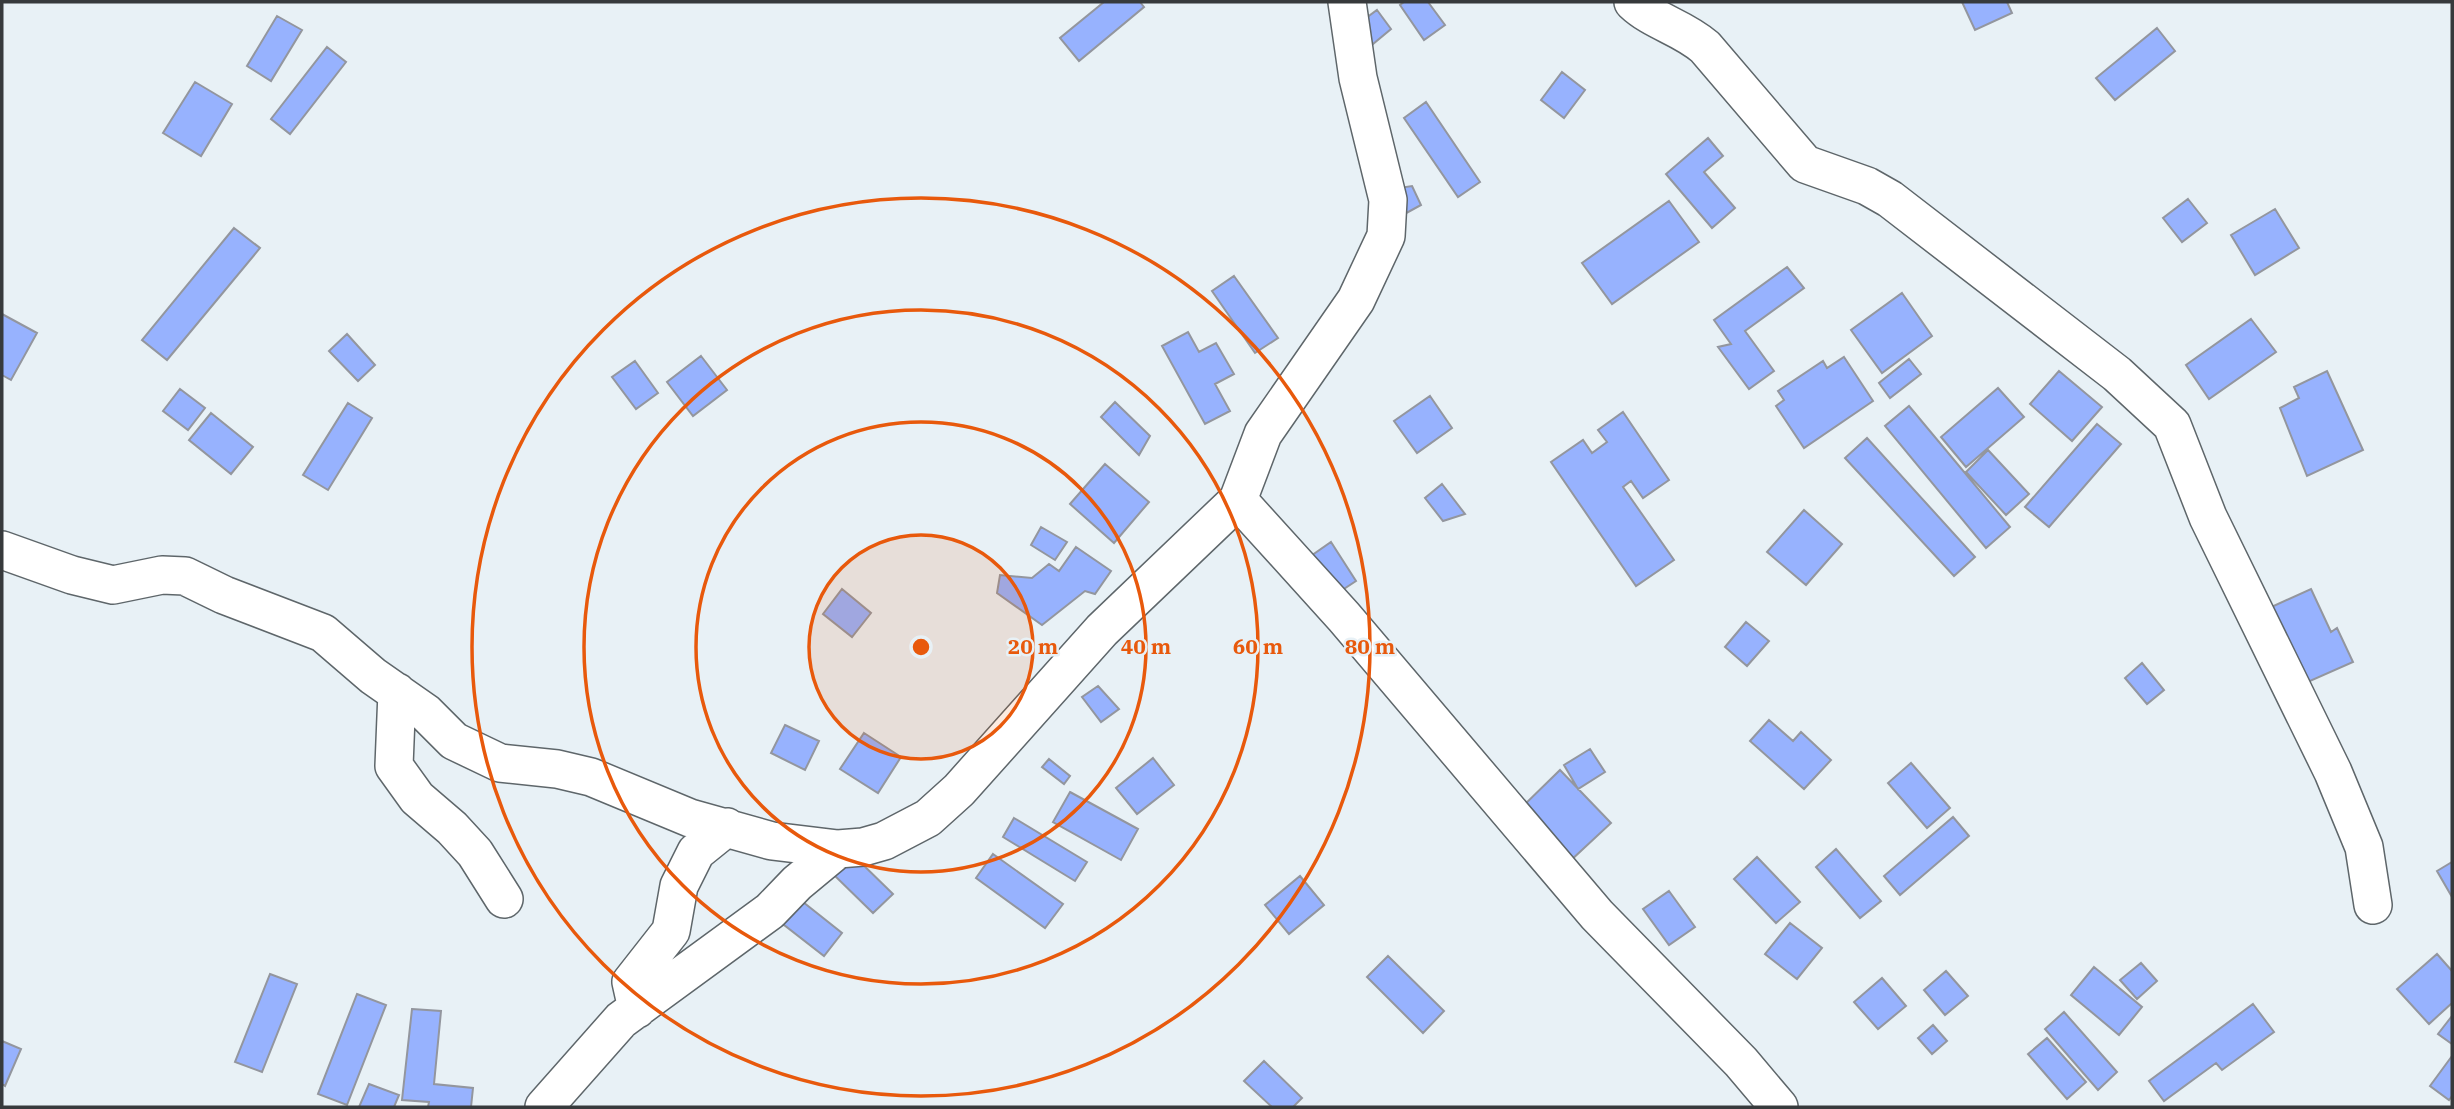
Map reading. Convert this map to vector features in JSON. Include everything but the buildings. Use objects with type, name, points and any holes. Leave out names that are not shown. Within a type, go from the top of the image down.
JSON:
[{"type":"street","points":[[2,550],[105,584],[130,583],[162,575],[194,579],[224,595],[323,633],[355,662],[426,713],[454,741],[500,763],[557,769],[591,777],[690,818],[786,844],[838,849],[863,847],[884,841],[929,818],[959,790],[1136,595],[1238,500],[1263,434],[1343,320],[1386,236],[1386,190],[1358,78],[1346,2]]},
{"type":"street","points":[[1633,2],[1653,18],[1688,32],[1704,47],[1805,164],[1867,186],[1890,199],[2118,374],[2172,425],[2208,517],[2343,797],[2364,847],[2373,905]]},
{"type":"street","points":[[1238,500],[1344,617],[1597,915],[1741,1062],[1779,1107]]},
{"type":"street","points":[[397,692],[394,765],[417,798],[452,828],[475,853],[504,900]]},
{"type":"street","points":[[740,831],[774,876],[796,883]]},
{"type":"street","points":[[637,1009],[631,982],[671,931],[679,886],[696,852],[740,831]]},
{"type":"street","points":[[544,1107],[621,1020],[770,911],[796,883],[838,849]]},
{"type":"street","points":[[671,931],[697,930],[712,936],[741,932]]}]
